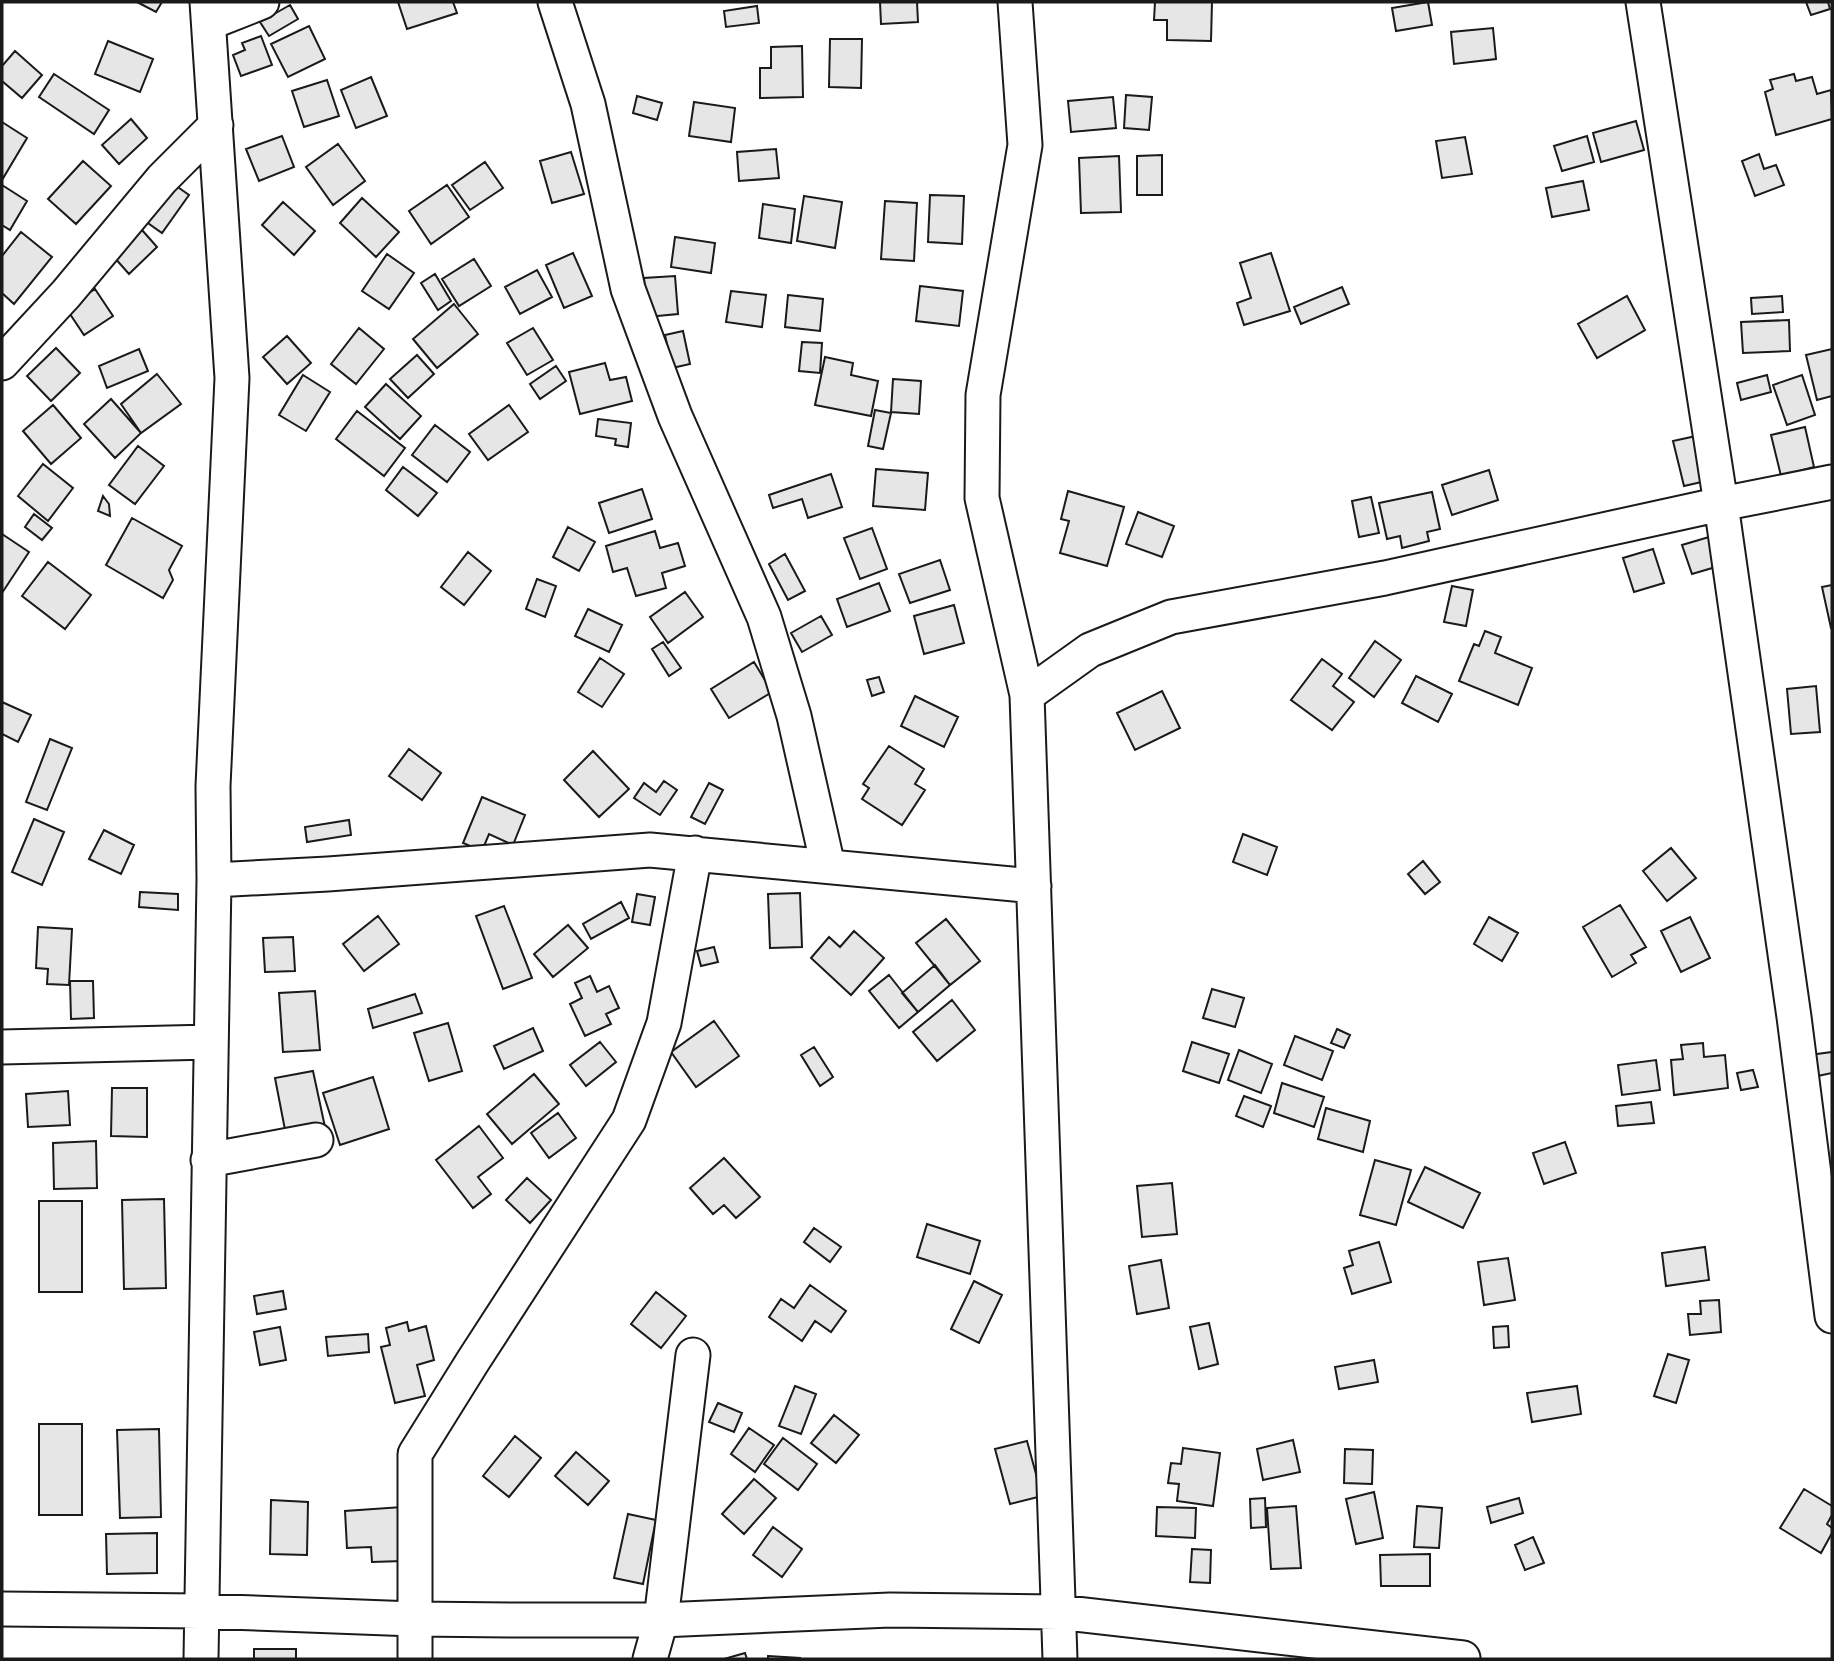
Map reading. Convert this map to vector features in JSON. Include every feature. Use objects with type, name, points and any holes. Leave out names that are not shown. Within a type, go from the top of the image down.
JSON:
[{"type":"street","points":[[201,1659],[214,786],[232,378],[208,12],[262,2]]},
{"type":"street","points":[[555,2],[588,104],[628,289],[675,416],[764,617],[794,716],[828,866]]},
{"type":"street","points":[[1015,2],[1025,145],[983,395],[982,498],[1027,695],[1060,1659]]},
{"type":"street","points":[[1643,2],[1721,504],[1794,1017],[1832,1315]]},
{"type":"street","points":[[2,363],[66,294],[162,179],[216,125]]},
{"type":"street","points":[[1027,695],[1090,650],[1171,618],[1385,578],[1832,482]]},
{"type":"street","points":[[214,880],[650,850],[1034,886]]},
{"type":"street","points":[[415,1659],[415,1454],[629,1120],[663,1023],[695,853]]},
{"type":"street","points":[[2,1047],[211,1042]]},
{"type":"street","points":[[208,1160],[316,1140]]},
{"type":"street","points":[[650,1659],[661,1620],[693,1355]]},
{"type":"street","points":[[2,1609],[200,1611],[414,1619],[661,1620],[890,1610],[1058,1612],[1463,1658]]},
{"type":"building","points":[[137,2],[162,2],[156,12]]},
{"type":"building","points":[[398,2],[453,2],[457,13],[407,29]]},
{"type":"building","points":[[880,2],[917,2],[918,22],[881,24]]},
{"type":"building","points":[[1155,2],[1212,2],[1211,41],[1167,40],[1167,20],[1154,20]]},
{"type":"building","points":[[1428,2],[1432,25],[1396,31],[1392,8]]},
{"type":"building","points":[[1806,2],[1828,2],[1830,9],[1811,15]]},
{"type":"building","points":[[290,5],[298,19],[269,36],[260,22]]},
{"type":"building","points":[[757,6],[759,23],[726,27],[724,11]]},
{"type":"building","points":[[309,26],[325,59],[288,77],[271,44]]},
{"type":"building","points":[[1493,28],[1496,59],[1454,64],[1451,32]]},
{"type":"building","points":[[261,36],[272,65],[241,76],[233,55],[245,50],[242,43]]},
{"type":"building","points":[[830,39],[862,39],[861,88],[829,87]]},
{"type":"building","points":[[108,41],[153,59],[140,92],[95,74]]},
{"type":"building","points":[[802,46],[803,97],[760,98],[760,68],[771,68],[771,47]]},
{"type":"building","points":[[15,51],[42,75],[22,98],[2,81],[2,66]]},
{"type":"building","points":[[54,74],[109,110],[94,134],[39,97]]},
{"type":"building","points":[[1794,74],[1796,81],[1812,77],[1817,94],[1831,90],[1832,119],[1776,135],[1765,92],[1773,89],[1770,80]]},
{"type":"building","points":[[371,77],[387,116],[356,128],[341,90]]},
{"type":"building","points":[[327,80],[339,116],[304,127],[292,91]]},
{"type":"building","points":[[1126,95],[1152,97],[1149,130],[1124,128]]},
{"type":"building","points":[[637,96],[662,103],[657,120],[633,113]]},
{"type":"building","points":[[1113,97],[1116,128],[1071,132],[1068,101]]},
{"type":"building","points":[[694,102],[735,108],[731,142],[689,136]]},
{"type":"building","points":[[131,119],[147,138],[119,164],[102,145]]},
{"type":"building","points":[[1636,121],[1644,150],[1601,162],[1593,133]]},
{"type":"building","points":[[2,122],[27,138],[2,180]]},
{"type":"building","points":[[282,136],[294,167],[259,181],[246,149]]},
{"type":"building","points":[[1587,136],[1594,162],[1562,171],[1554,146]]},
{"type":"building","points":[[1465,137],[1472,174],[1442,178],[1436,141]]},
{"type":"building","points":[[338,144],[365,181],[333,205],[306,167]]},
{"type":"building","points":[[776,149],[779,178],[739,181],[737,152]]},
{"type":"building","points":[[571,152],[584,194],[552,203],[540,161]]},
{"type":"building","points":[[1759,154],[1764,169],[1776,165],[1784,185],[1755,196],[1742,161]]},
{"type":"building","points":[[1162,155],[1162,195],[1137,195],[1137,156]]},
{"type":"building","points":[[1119,156],[1121,212],[1081,213],[1079,158]]},
{"type":"building","points":[[83,161],[111,186],[76,224],[48,199]]},
{"type":"building","points":[[485,162],[503,188],[470,210],[452,185]]},
{"type":"building","points":[[165,178],[189,195],[162,233],[138,216]]},
{"type":"building","points":[[1583,181],[1589,210],[1552,217],[1546,188]]},
{"type":"building","points":[[2,185],[27,201],[10,230],[2,225]]},
{"type":"building","points":[[447,185],[469,217],[431,244],[409,211]]},
{"type":"building","points":[[930,195],[964,196],[962,244],[928,242]]},
{"type":"building","points":[[804,196],[842,202],[835,248],[797,241]]},
{"type":"building","points":[[362,198],[399,232],[376,257],[340,223]]},
{"type":"building","points":[[885,201],[917,203],[914,261],[881,259]]},
{"type":"building","points":[[283,202],[315,231],[294,255],[262,225]]},
{"type":"building","points":[[763,204],[795,209],[791,243],[759,238]]},
{"type":"building","points":[[142,230],[157,247],[129,274],[114,257]]},
{"type":"building","points":[[21,232],[52,257],[14,304],[2,293],[2,256]]},
{"type":"building","points":[[675,237],[715,243],[711,273],[671,267]]},
{"type":"building","points":[[573,253],[592,296],[564,308],[546,265]]},
{"type":"building","points":[[1271,253],[1290,311],[1244,325],[1237,303],[1251,298],[1240,263]]},
{"type":"building","points":[[387,254],[414,273],[389,309],[362,291]]},
{"type":"building","points":[[474,259],[491,286],[459,306],[442,279]]},
{"type":"building","points":[[537,270],[552,297],[520,314],[505,287]]},
{"type":"building","points":[[435,274],[451,301],[438,310],[421,283]]},
{"type":"building","points":[[675,276],[678,314],[647,317],[644,278]]},
{"type":"building","points":[[920,286],[963,291],[959,326],[916,321]]},
{"type":"building","points":[[1342,287],[1349,304],[1301,324],[1294,307]]},
{"type":"building","points":[[95,289],[113,316],[84,335],[66,308]]},
{"type":"building","points":[[731,291],[766,295],[762,327],[726,322]]},
{"type":"building","points":[[788,295],[823,299],[820,331],[785,327]]},
{"type":"building","points":[[1627,296],[1645,330],[1597,358],[1578,324]]},
{"type":"building","points":[[1782,296],[1783,312],[1752,314],[1751,298]]},
{"type":"building","points":[[454,304],[478,334],[437,368],[413,339]]},
{"type":"building","points":[[1789,320],[1790,351],[1743,353],[1741,322]]},
{"type":"building","points":[[359,328],[384,349],[356,384],[331,364]]},
{"type":"building","points":[[533,328],[553,360],[527,375],[507,343]]},
{"type":"building","points":[[683,331],[690,364],[672,368],[665,335]]},
{"type":"building","points":[[287,336],[311,363],[287,384],[263,357]]},
{"type":"building","points":[[802,342],[822,343],[820,373],[799,371]]},
{"type":"building","points":[[56,348],[80,373],[51,401],[27,376]]},
{"type":"building","points":[[139,349],[148,371],[107,388],[99,366]]},
{"type":"building","points":[[1832,349],[1832,396],[1817,400],[1806,355]]},
{"type":"building","points":[[417,355],[434,374],[408,398],[390,379]]},
{"type":"building","points":[[825,357],[853,363],[851,375],[878,381],[871,416],[815,405]]},
{"type":"building","points":[[605,363],[610,380],[626,377],[632,401],[580,414],[569,372]]},
{"type":"building","points":[[556,366],[566,381],[540,399],[530,384]]},
{"type":"building","points":[[157,374],[181,404],[141,433],[121,404]]},
{"type":"building","points":[[303,375],[330,392],[306,431],[279,415]]},
{"type":"building","points":[[1767,375],[1771,392],[1741,400],[1737,383]]},
{"type":"building","points":[[1802,375],[1815,415],[1787,425],[1773,385]]},
{"type":"building","points":[[893,379],[921,381],[919,414],[891,412]]},
{"type":"building","points":[[386,384],[421,416],[400,439],[365,407]]},
{"type":"building","points":[[111,399],[141,433],[115,458],[84,424]]},
{"type":"building","points":[[53,405],[81,438],[51,464],[23,431]]},
{"type":"building","points":[[509,405],[528,432],[488,460],[469,434]]},
{"type":"building","points":[[875,410],[891,413],[883,449],[868,446]]},
{"type":"building","points":[[357,411],[405,448],[384,476],[336,439]]},
{"type":"building","points":[[598,419],[631,423],[628,447],[615,445],[616,439],[596,436]]},
{"type":"building","points":[[435,425],[470,452],[447,482],[412,455]]},
{"type":"building","points":[[1805,427],[1814,467],[1781,476],[1771,435]]},
{"type":"building","points":[[1696,436],[1706,481],[1684,486],[1673,441]]},
{"type":"building","points":[[138,446],[164,466],[135,504],[109,485]]},
{"type":"building","points":[[43,464],[73,488],[48,521],[18,496]]},
{"type":"building","points":[[403,467],[437,493],[418,516],[386,490]]},
{"type":"building","points":[[876,469],[928,473],[925,510],[873,506]]},
{"type":"building","points":[[1489,470],[1498,500],[1452,515],[1442,485]]},
{"type":"building","points":[[831,474],[842,507],[808,518],[802,499],[773,508],[769,495]]},
{"type":"building","points":[[642,489],[652,519],[609,533],[599,503]]},
{"type":"building","points":[[1068,491],[1124,507],[1107,566],[1060,553],[1069,521],[1061,519]]},
{"type":"building","points":[[1432,492],[1440,529],[1427,532],[1429,541],[1402,548],[1400,536],[1387,539],[1379,503]]},
{"type":"building","points":[[103,496],[109,504],[110,516],[98,511]]},
{"type":"building","points":[[1371,497],[1379,533],[1359,537],[1352,501]]},
{"type":"building","points":[[1138,512],[1174,526],[1162,557],[1126,544]]},
{"type":"building","points":[[34,514],[52,528],[42,540],[25,527]]},
{"type":"building","points":[[132,518],[182,546],[169,570],[173,580],[163,598],[106,565]]},
{"type":"building","points":[[568,527],[595,542],[579,571],[553,557]]},
{"type":"building","points":[[872,528],[887,569],[860,579],[844,538]]},
{"type":"building","points":[[655,531],[660,548],[678,543],[685,566],[662,573],[666,588],[636,596],[627,568],[613,572],[606,546]]},
{"type":"building","points":[[2,534],[29,552],[2,593]]},
{"type":"building","points":[[1709,537],[1719,566],[1692,574],[1682,545]]},
{"type":"building","points":[[1653,549],[1664,583],[1634,592],[1623,558]]},
{"type":"building","points":[[468,552],[491,571],[464,605],[441,587]]},
{"type":"building","points":[[785,554],[805,591],[788,600],[769,564]]},
{"type":"building","points":[[940,560],[950,590],[910,603],[899,574]]},
{"type":"building","points":[[48,562],[91,595],[65,629],[22,596]]},
{"type":"building","points":[[537,579],[556,586],[545,617],[526,609]]},
{"type":"building","points":[[879,583],[890,611],[847,627],[837,599]]},
{"type":"building","points":[[1832,585],[1832,628],[1831,628],[1822,587]]},
{"type":"building","points":[[1452,586],[1473,590],[1466,626],[1444,622]]},
{"type":"building","points":[[685,592],[703,617],[668,643],[650,617]]},
{"type":"building","points":[[954,605],[964,643],[924,654],[914,616]]},
{"type":"building","points":[[588,609],[622,625],[609,652],[575,636]]},
{"type":"building","points":[[821,616],[832,635],[802,652],[791,633]]},
{"type":"building","points":[[1485,631],[1501,637],[1495,653],[1532,668],[1518,705],[1459,681],[1474,644],[1479,646]]},
{"type":"building","points":[[1375,641],[1401,660],[1374,697],[1349,678]]},
{"type":"building","points":[[663,642],[681,668],[669,676],[652,649]]},
{"type":"building","points":[[600,658],[624,674],[602,707],[578,692]]},
{"type":"building","points":[[1322,659],[1342,674],[1333,686],[1354,702],[1332,730],[1291,700]]},
{"type":"building","points":[[754,662],[772,692],[729,718],[711,689]]},
{"type":"building","points":[[1416,676],[1452,694],[1438,722],[1402,703]]},
{"type":"building","points":[[879,677],[884,692],[872,696],[867,680]]},
{"type":"building","points":[[1816,686],[1820,732],[1791,734],[1787,689]]},
{"type":"building","points":[[1162,691],[1180,728],[1135,750],[1117,713]]},
{"type":"building","points":[[915,696],[958,717],[944,747],[901,726]]},
{"type":"building","points":[[2,702],[31,715],[18,742],[2,734]]},
{"type":"building","points":[[50,739],[72,748],[47,810],[26,802]]},
{"type":"building","points":[[889,746],[924,769],[915,784],[925,790],[902,825],[862,799],[869,788],[863,784]]},
{"type":"building","points":[[409,749],[441,773],[422,800],[389,776]]},
{"type":"building","points":[[593,751],[629,789],[599,817],[564,780]]},
{"type":"building","points":[[664,781],[677,790],[660,815],[634,798],[644,783],[656,792]]},
{"type":"building","points":[[709,783],[723,790],[705,824],[691,817]]},
{"type":"building","points":[[482,797],[525,815],[513,845],[489,834],[482,851],[463,843]]},
{"type":"building","points":[[34,819],[64,832],[42,885],[12,872]]},
{"type":"building","points":[[349,820],[351,835],[307,842],[305,827]]},
{"type":"building","points":[[104,830],[134,845],[121,874],[89,859]]},
{"type":"building","points":[[1243,834],[1277,847],[1267,875],[1233,862]]},
{"type":"building","points":[[1671,848],[1696,878],[1667,901],[1643,871]]},
{"type":"building","points":[[1423,861],[1440,882],[1425,894],[1408,874]]},
{"type":"building","points":[[140,892],[178,894],[178,910],[139,907]]},
{"type":"building","points":[[800,893],[802,947],[770,948],[768,894]]},
{"type":"building","points":[[637,894],[655,897],[650,925],[632,922]]},
{"type":"building","points":[[621,902],[629,918],[591,939],[583,924]]},
{"type":"building","points":[[1620,905],[1646,947],[1631,955],[1636,963],[1612,977],[1583,927]]},
{"type":"building","points":[[504,906],[532,978],[503,989],[476,916]]},
{"type":"building","points":[[378,916],[399,944],[364,971],[343,944]]},
{"type":"building","points":[[1489,917],[1518,933],[1502,961],[1474,944]]},
{"type":"building","points":[[1690,917],[1710,958],[1681,972],[1661,931]]},
{"type":"building","points":[[946,919],[980,961],[950,985],[916,943]]},
{"type":"building","points":[[568,925],[588,948],[553,977],[534,954]]},
{"type":"building","points":[[38,927],[72,929],[69,985],[47,984],[48,969],[36,968]]},
{"type":"building","points":[[854,931],[884,958],[851,995],[811,958],[829,937],[840,947]]},
{"type":"building","points":[[293,937],[295,971],[265,972],[263,938]]},
{"type":"building","points":[[714,947],[718,962],[701,966],[697,951]]},
{"type":"building","points":[[935,965],[950,985],[918,1012],[902,993]]},
{"type":"building","points":[[889,975],[918,1012],[899,1028],[869,991]]},
{"type":"building","points":[[590,976],[597,992],[609,986],[619,1008],[606,1014],[611,1024],[585,1036],[570,1004],[582,998],[575,983]]},
{"type":"building","points":[[70,981],[93,981],[94,1018],[71,1019]]},
{"type":"building","points":[[1212,989],[1244,998],[1235,1027],[1203,1018]]},
{"type":"building","points":[[315,991],[320,1050],[283,1052],[279,993]]},
{"type":"building","points":[[415,994],[422,1013],[373,1028],[368,1009]]},
{"type":"building","points":[[952,1000],[975,1030],[937,1061],[913,1032]]},
{"type":"building","points":[[714,1021],[739,1056],[696,1087],[671,1052]]},
{"type":"building","points":[[448,1023],[462,1071],[429,1081],[414,1033]]},
{"type":"building","points":[[533,1028],[543,1051],[504,1069],[494,1046]]},
{"type":"building","points":[[1337,1029],[1350,1035],[1344,1048],[1331,1043]]},
{"type":"building","points":[[1295,1036],[1333,1051],[1322,1080],[1284,1065]]},
{"type":"building","points":[[600,1042],[616,1062],[586,1086],[570,1065]]},
{"type":"building","points":[[1192,1042],[1229,1054],[1219,1083],[1183,1071]]},
{"type":"building","points":[[1703,1043],[1704,1057],[1725,1055],[1728,1088],[1674,1095],[1671,1060],[1683,1059],[1681,1045]]},
{"type":"building","points":[[814,1047],[833,1077],[820,1086],[801,1055]]},
{"type":"building","points":[[1239,1050],[1272,1064],[1261,1093],[1228,1080]]},
{"type":"building","points":[[1832,1052],[1832,1073],[1813,1077],[1809,1055]]},
{"type":"building","points":[[1656,1060],[1660,1090],[1622,1095],[1618,1065]]},
{"type":"building","points":[[1753,1070],[1758,1087],[1741,1090],[1737,1073]]},
{"type":"building","points":[[313,1071],[325,1127],[286,1135],[275,1078]]},
{"type":"building","points":[[534,1074],[559,1104],[512,1144],[487,1114]]},
{"type":"building","points":[[373,1077],[389,1129],[340,1145],[323,1093]]},
{"type":"building","points":[[1282,1083],[1324,1097],[1314,1127],[1274,1113]]},
{"type":"building","points":[[112,1088],[147,1088],[147,1137],[111,1136]]},
{"type":"building","points":[[68,1091],[70,1125],[28,1127],[26,1094]]},
{"type":"building","points":[[1244,1096],[1271,1106],[1263,1127],[1236,1116]]},
{"type":"building","points":[[1651,1102],[1654,1123],[1618,1126],[1616,1106]]},
{"type":"building","points":[[1326,1108],[1370,1121],[1363,1152],[1318,1139]]},
{"type":"building","points":[[558,1113],[576,1138],[549,1158],[531,1133]]},
{"type":"building","points":[[479,1126],[503,1158],[478,1177],[491,1194],[473,1208],[436,1160]]},
{"type":"building","points":[[96,1141],[97,1188],[54,1189],[53,1143]]},
{"type":"building","points":[[1565,1142],[1576,1173],[1544,1184],[1533,1153]]},
{"type":"building","points":[[724,1158],[760,1197],[736,1218],[724,1205],[713,1214],[690,1188]]},
{"type":"building","points":[[1375,1160],[1411,1170],[1396,1225],[1360,1215]]},
{"type":"building","points":[[1425,1167],[1480,1193],[1463,1228],[1408,1202]]},
{"type":"building","points":[[527,1178],[551,1200],[530,1223],[506,1200]]},
{"type":"building","points":[[1172,1183],[1177,1234],[1142,1237],[1137,1186]]},
{"type":"building","points":[[164,1199],[166,1288],[124,1289],[122,1200]]},
{"type":"building","points":[[39,1201],[82,1201],[82,1292],[39,1292]]},
{"type":"building","points":[[927,1224],[980,1241],[970,1274],[917,1257]]},
{"type":"building","points":[[814,1228],[841,1247],[830,1262],[804,1242]]},
{"type":"building","points":[[1379,1242],[1391,1282],[1352,1294],[1344,1268],[1353,1265],[1349,1251]]},
{"type":"building","points":[[1705,1247],[1709,1280],[1666,1286],[1662,1253]]},
{"type":"building","points":[[1508,1258],[1515,1300],[1484,1305],[1478,1262]]},
{"type":"building","points":[[1161,1260],[1169,1308],[1137,1314],[1129,1266]]},
{"type":"building","points":[[974,1281],[1002,1295],[979,1343],[951,1329]]},
{"type":"building","points":[[810,1285],[846,1311],[831,1332],[815,1321],[802,1341],[769,1317],[781,1299],[794,1308]]},
{"type":"building","points":[[283,1291],[286,1309],[257,1314],[254,1296]]},
{"type":"building","points":[[656,1292],[686,1316],[661,1348],[631,1324]]},
{"type":"building","points":[[1719,1300],[1721,1332],[1690,1335],[1688,1314],[1701,1314],[1700,1301]]},
{"type":"building","points":[[407,1322],[409,1331],[426,1326],[434,1360],[417,1365],[425,1396],[395,1403],[381,1347],[390,1345],[386,1328]]},
{"type":"building","points":[[1209,1323],[1218,1364],[1199,1369],[1190,1327]]},
{"type":"building","points":[[1508,1326],[1509,1347],[1494,1348],[1493,1327]]},
{"type":"building","points":[[280,1327],[286,1360],[260,1365],[254,1332]]},
{"type":"building","points":[[368,1334],[369,1352],[328,1356],[326,1337]]},
{"type":"building","points":[[1668,1354],[1689,1360],[1676,1403],[1654,1396]]},
{"type":"building","points":[[1374,1360],[1378,1382],[1339,1389],[1335,1367]]},
{"type":"building","points":[[795,1386],[816,1394],[801,1434],[779,1426]]},
{"type":"building","points":[[1577,1386],[1581,1414],[1532,1422],[1527,1393]]},
{"type":"building","points":[[718,1403],[742,1413],[734,1432],[709,1422]]},
{"type":"building","points":[[834,1415],[859,1435],[836,1463],[811,1443]]},
{"type":"building","points":[[39,1424],[82,1424],[82,1515],[39,1515]]},
{"type":"building","points":[[749,1428],[774,1445],[755,1472],[731,1454]]},
{"type":"building","points":[[159,1429],[161,1517],[120,1518],[117,1430]]},
{"type":"building","points":[[515,1436],[541,1458],[509,1497],[483,1476]]},
{"type":"building","points":[[783,1438],[817,1464],[798,1490],[764,1464]]},
{"type":"building","points":[[1293,1440],[1300,1472],[1263,1480],[1257,1449]]},
{"type":"building","points":[[1027,1441],[1042,1496],[1010,1504],[995,1449]]},
{"type":"building","points":[[1183,1448],[1220,1453],[1213,1506],[1177,1501],[1179,1484],[1168,1483],[1171,1463],[1181,1464]]},
{"type":"building","points":[[1345,1449],[1373,1450],[1372,1484],[1344,1483]]},
{"type":"building","points":[[576,1452],[609,1481],[588,1505],[555,1476]]},
{"type":"building","points":[[754,1479],[776,1498],[744,1534],[722,1514]]},
{"type":"building","points":[[1804,1489],[1832,1506],[1832,1515],[1827,1524],[1832,1528],[1832,1533],[1821,1553],[1780,1528]]},
{"type":"building","points":[[1374,1492],[1383,1538],[1356,1544],[1346,1499]]},
{"type":"building","points":[[1265,1498],[1266,1527],[1251,1528],[1250,1499]]},
{"type":"building","points":[[1519,1498],[1523,1513],[1491,1523],[1487,1507]]},
{"type":"building","points":[[271,1500],[308,1502],[307,1555],[270,1554]]},
{"type":"building","points":[[1296,1506],[1301,1568],[1271,1569],[1267,1508]]},
{"type":"building","points":[[1417,1506],[1442,1508],[1439,1548],[1414,1547]]},
{"type":"building","points":[[402,1507],[403,1561],[372,1562],[371,1547],[347,1548],[345,1511]]},
{"type":"building","points":[[1157,1507],[1196,1508],[1195,1538],[1156,1536]]},
{"type":"building","points":[[628,1514],[656,1520],[643,1584],[614,1578]]},
{"type":"building","points":[[773,1527],[802,1549],[782,1577],[753,1555]]},
{"type":"building","points":[[157,1533],[157,1573],[107,1574],[106,1534]]},
{"type":"building","points":[[1533,1537],[1544,1563],[1525,1570],[1515,1545]]},
{"type":"building","points":[[1192,1549],[1211,1550],[1210,1583],[1190,1582]]},
{"type":"building","points":[[1430,1554],[1430,1586],[1381,1586],[1380,1555]]},
{"type":"building","points":[[254,1649],[296,1649],[296,1659],[254,1659]]},
{"type":"building","points":[[745,1653],[747,1659],[724,1659]]},
{"type":"building","points":[[768,1656],[800,1658],[800,1659],[768,1659]]}]
